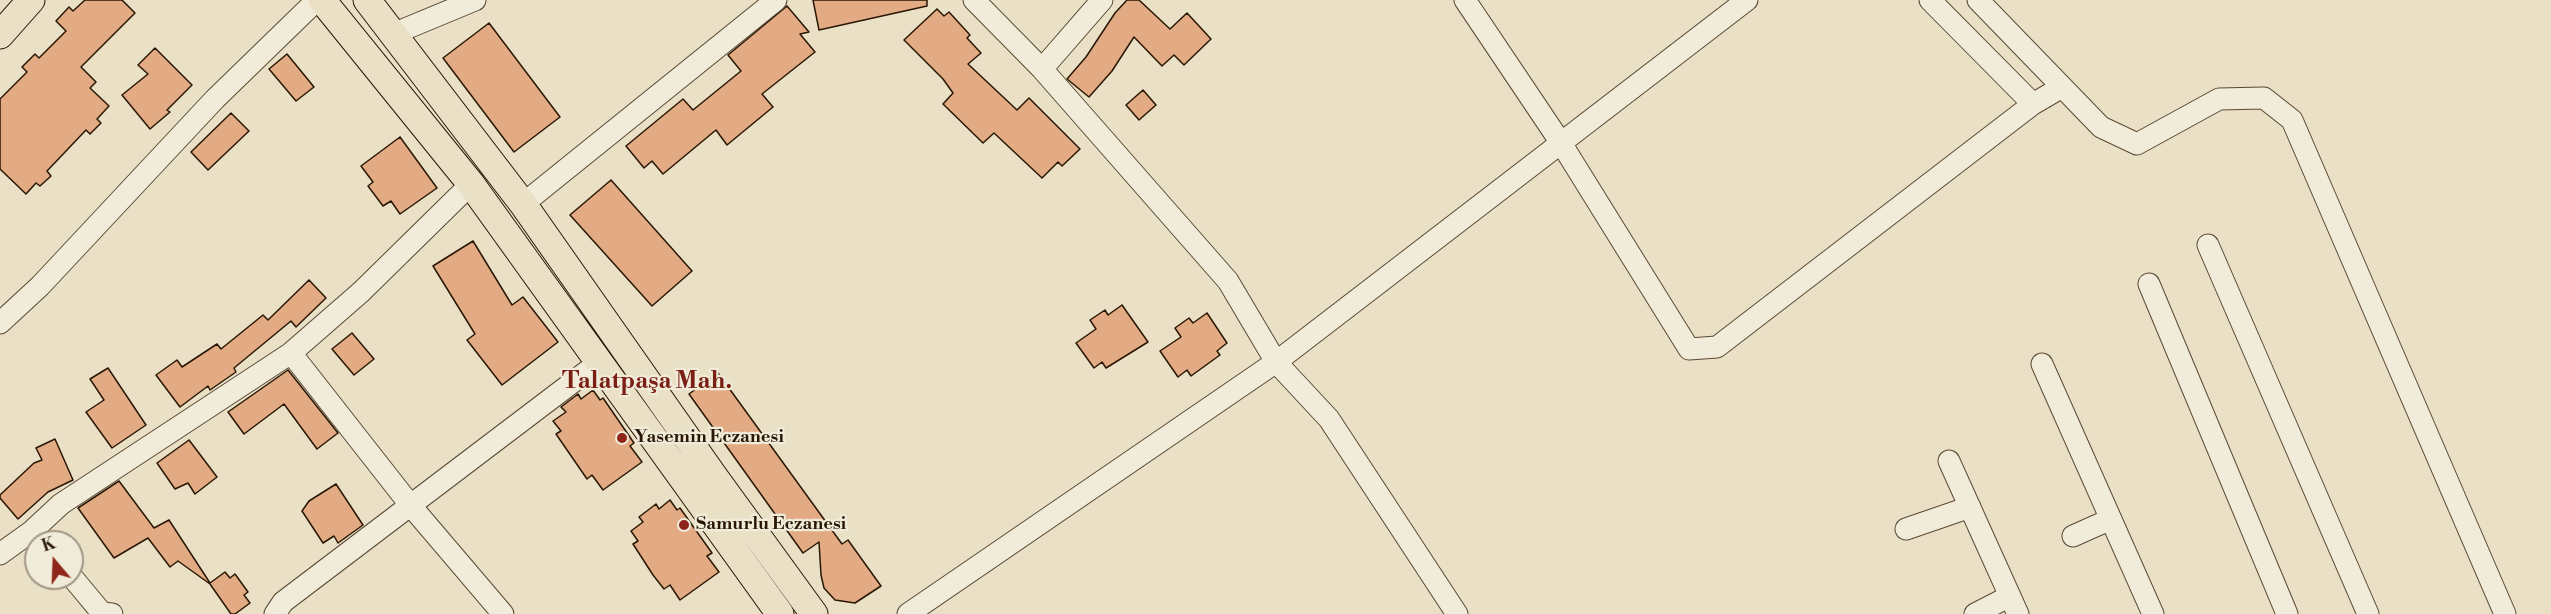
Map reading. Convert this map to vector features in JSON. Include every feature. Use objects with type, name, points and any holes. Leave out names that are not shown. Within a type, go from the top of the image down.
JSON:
[{"type":"main road","points":[[0,35],[31,0]]},
{"type":"main road","points":[[319,0],[471,184],[780,614]]},
{"type":"main road","points":[[367,0],[524,204],[713,475],[814,614]]},
{"type":"street","points":[[0,323],[40,286],[215,99],[319,0]]},
{"type":"street","points":[[393,33],[475,0]]},
{"type":"street","points":[[524,204],[776,0]]},
{"type":"street","points":[[974,0],[1042,69],[1228,281],[1276,362],[1329,419],[1457,614]]},
{"type":"street","points":[[1042,69],[1102,0]]},
{"type":"street","points":[[1465,0],[1561,143],[1689,349],[1717,347],[2033,104],[2062,87]]},
{"type":"street","points":[[908,614],[1276,362],[1747,0]]},
{"type":"street","points":[[1930,0],[2033,104]]},
{"type":"street","points":[[1978,0],[2101,127],[2137,144],[2219,99],[2264,98],[2292,120],[2505,614]]},
{"type":"street","points":[[42,530],[61,504],[291,353],[361,292],[471,184]]},
{"type":"street","points":[[2208,245],[2368,614]]},
{"type":"street","points":[[2149,284],[2287,614]]},
{"type":"street","points":[[291,353],[411,506],[503,614]]},
{"type":"street","points":[[275,614],[283,602],[598,363]]},
{"type":"street","points":[[2042,364],[2153,614]]},
{"type":"street","points":[[1949,461],[2014,605],[1975,614]]},
{"type":"street","points":[[1906,529],[1970,507]]},
{"type":"street","points":[[2073,536],[2111,519]]},
{"type":"street","points":[[0,554],[24,542]]},
{"type":"street","points":[[84,590],[106,614]]},
{"type":"building","points":[[85,0],[122,0],[135,13],[81,67],[96,82],[90,88],[109,106],[97,119],[101,123],[90,134],[86,130],[47,171],[51,176],[40,186],[36,183],[26,194],[0,169],[0,99],[27,72],[22,67],[35,54],[39,58],[66,31],[56,21],[69,7],[73,11]]},
{"type":"building","points":[[813,0],[927,0],[927,6],[819,30]]},
{"type":"building","points":[[1127,0],[1139,0],[1170,29],[1187,13],[1211,39],[1184,65],[1174,55],[1162,66],[1134,37],[1112,71],[1089,97],[1067,79],[1086,57],[1115,13]]},
{"type":"building","points":[[787,6],[809,32],[800,34],[815,52],[762,94],[773,107],[727,145],[716,130],[663,174],[652,161],[644,168],[626,146],[683,99],[693,110],[741,71],[728,55]]},
{"type":"building","points":[[937,9],[944,16],[949,12],[970,35],[967,38],[981,53],[968,64],[1017,110],[1029,98],[1080,149],[1062,166],[1058,162],[1042,178],[994,133],[983,143],[943,104],[953,93],[943,79],[904,40]]},
{"type":"building","points":[[489,23],[560,117],[514,152],[443,58]]},
{"type":"building","points":[[155,48],[192,85],[167,110],[170,112],[150,129],[122,95],[148,74],[138,65]]},
{"type":"building","points":[[287,54],[314,87],[296,101],[269,69]]},
{"type":"building","points":[[1143,90],[1156,105],[1139,120],[1126,105]]},
{"type":"building","points":[[231,113],[249,131],[208,170],[191,152]]},
{"type":"building","points":[[400,137],[437,188],[400,214],[391,201],[383,206],[368,186],[373,182],[361,166]]},
{"type":"building","points":[[611,180],[692,271],[652,306],[570,215]]},
{"type":"building","points":[[473,241],[512,305],[523,297],[558,342],[502,385],[467,340],[475,334],[433,266]]},
{"type":"building","points":[[309,280],[326,298],[296,327],[291,321],[234,368],[236,372],[210,390],[208,386],[180,407],[156,375],[177,360],[182,367],[217,344],[221,349],[263,315],[268,320]]},
{"type":"building","points":[[1122,305],[1148,342],[1106,368],[1102,362],[1094,368],[1076,343],[1096,329],[1090,320],[1105,310],[1108,315]]},
{"type":"building","points":[[1207,313],[1227,343],[1217,351],[1220,355],[1191,376],[1187,370],[1178,377],[1160,351],[1181,337],[1175,328],[1189,318],[1193,323]]},
{"type":"building","points":[[352,333],[374,359],[354,375],[332,349]]},
{"type":"building","points":[[108,368],[146,425],[112,448],[86,412],[104,400],[90,379]]},
{"type":"building","points":[[288,370],[338,433],[317,449],[284,404],[244,434],[228,412]]},
{"type":"building","points":[[718,373],[842,544],[848,540],[881,586],[855,603],[835,600],[824,588],[819,542],[803,553],[689,394]]},
{"type":"building","points":[[593,390],[600,400],[603,398],[634,443],[630,446],[642,462],[603,490],[592,475],[587,479],[556,434],[561,431],[553,421],[566,412],[561,407],[578,394],[581,399]]},
{"type":"building","points":[[55,439],[73,480],[48,492],[18,519],[0,495],[34,463],[42,460],[36,448]]},
{"type":"building","points":[[189,440],[217,477],[195,494],[188,483],[175,489],[157,463]]},
{"type":"building","points":[[119,481],[154,528],[169,520],[210,583],[225,572],[230,578],[235,574],[248,592],[244,595],[250,603],[235,614],[231,614],[210,584],[178,561],[170,567],[148,538],[114,558],[78,508]]},
{"type":"building","points":[[336,484],[363,525],[338,543],[334,536],[323,543],[302,511],[309,501]]},
{"type":"building","points":[[670,500],[677,510],[680,508],[712,553],[707,556],[719,572],[680,600],[670,585],[664,589],[653,575],[633,544],[638,541],[631,531],[643,522],[639,517],[656,504],[659,509]]},
{"type":"place","name":"Yasemin Eczanesi","points":[[622,438]]},
{"type":"place","name":"Samurlu Eczanesi","points":[[684,525]]},
{"type":"district","name":"Talatpaşa Mah.","points":[[647,382]]}]
